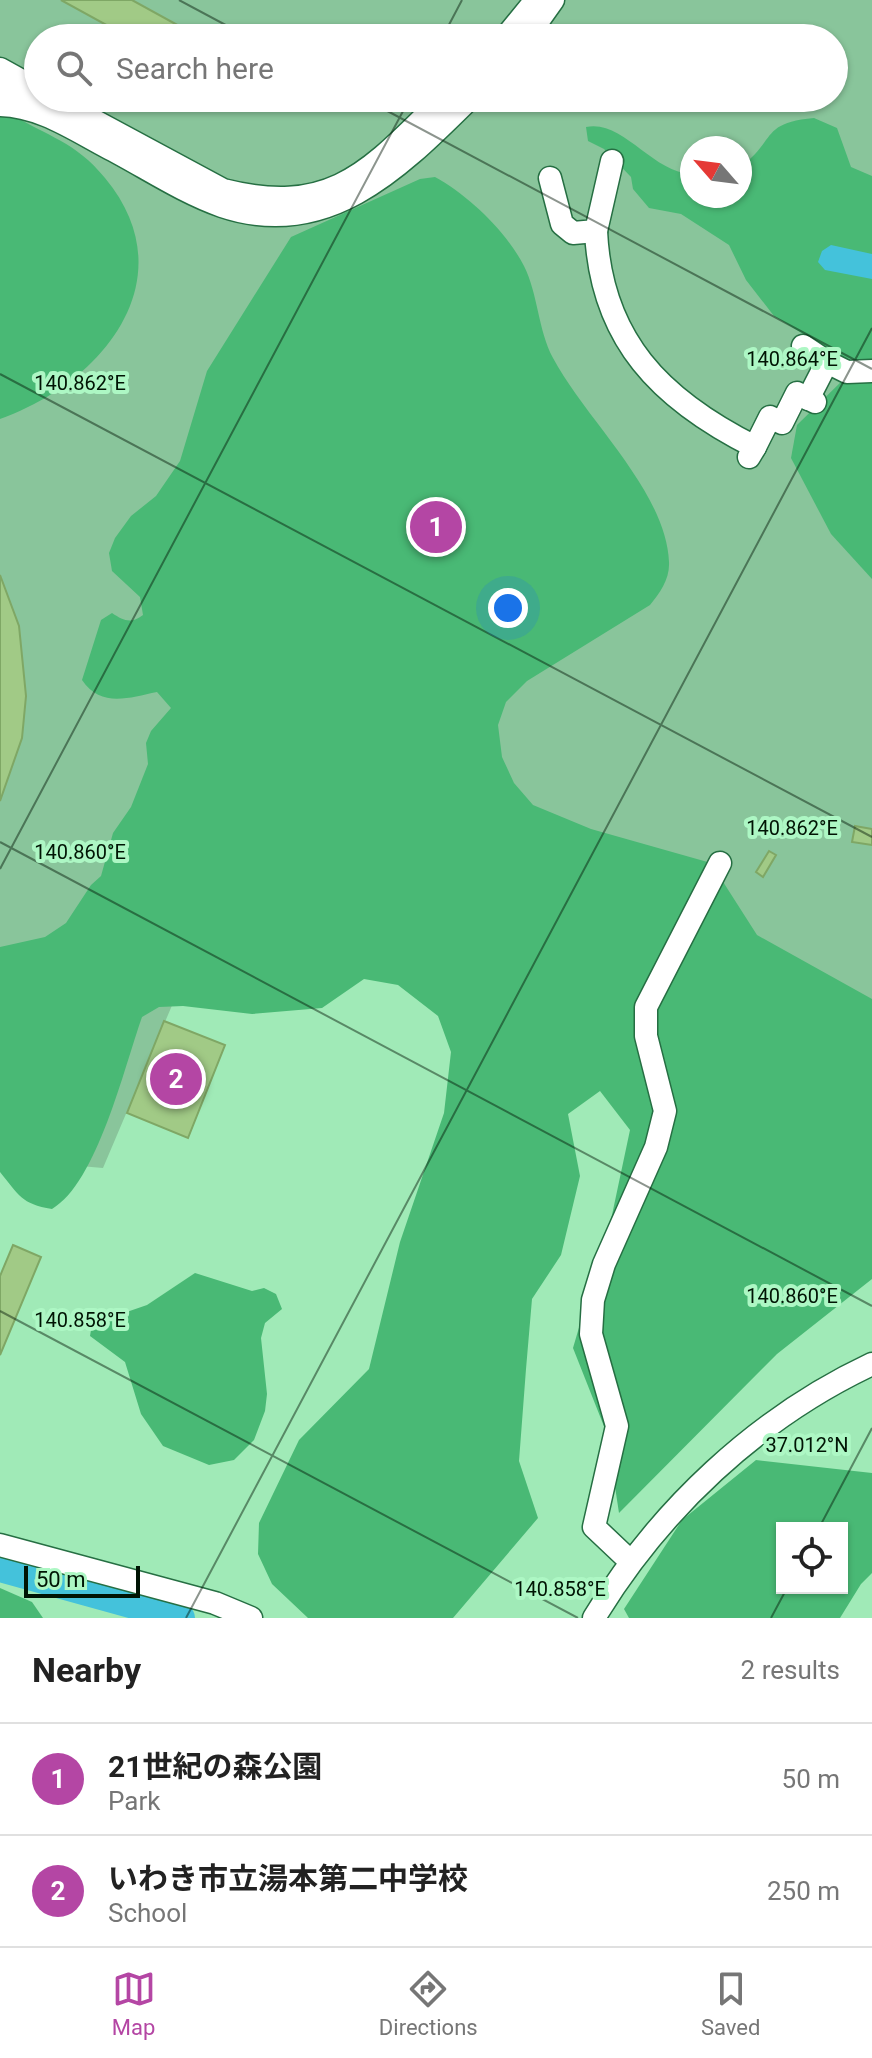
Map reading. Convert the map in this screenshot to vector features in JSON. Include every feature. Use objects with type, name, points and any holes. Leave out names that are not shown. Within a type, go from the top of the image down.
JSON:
[{"type":"street","points":[[516,24],[536,0]]},
{"type":"street","points":[[536,24],[553,0]]},
{"type":"street","points":[[0,69],[24,82]]},
{"type":"street","points":[[0,90],[24,95]]},
{"type":"street","points":[[0,105],[24,109]]},
{"type":"street","points":[[38,112],[223,206],[285,215],[327,206],[368,189],[454,112]]},
{"type":"street","points":[[78,112],[223,190],[253,197],[294,197],[332,190],[368,171],[429,112]]},
{"type":"street","points":[[612,161],[596,231],[605,298],[637,358],[676,399],[752,452],[770,417],[782,423],[797,393],[811,400],[827,362]]},
{"type":"street","points":[[550,178],[562,224],[573,233],[596,231]]},
{"type":"street","points":[[803,346],[847,372],[872,371]]},
{"type":"street","points":[[631,1562],[594,1527],[617,1426],[591,1334],[593,1300],[604,1264],[656,1147],[665,1111],[646,1036],[646,1007],[720,863]]},
{"type":"street","points":[[594,1618],[631,1562],[686,1497],[724,1462],[812,1397],[872,1364]]},
{"type":"street","points":[[0,1545],[245,1616]]},
{"type":"green space","points":[[0,0],[872,0],[872,1152],[246,859],[190,963],[103,1168],[0,1159]]},
{"type":"green space","points":[[11,114],[72,148],[105,178],[129,216],[138,253],[135,289],[122,322],[100,353],[72,380],[37,402],[0,419],[0,117]]},
{"type":"green space","points":[[814,118],[837,128],[851,167],[872,176],[872,363],[840,357],[774,316],[746,280],[729,245],[681,214],[649,208],[633,189],[631,177],[604,149],[588,141],[586,127],[612,131],[663,165],[680,172],[680,208],[752,208],[752,157],[777,129],[797,120]]},
{"type":"green space","points":[[435,177],[485,215],[524,266],[553,358],[640,483],[665,535],[669,562],[666,580],[650,605],[527,681],[506,702],[498,725],[502,757],[514,783],[533,805],[591,829],[711,863],[757,935],[872,999],[872,1279],[777,1354],[619,1513],[607,1434],[573,1348],[612,1215],[630,1130],[600,1091],[568,1114],[580,1176],[561,1255],[532,1299],[519,1461],[538,1518],[453,1618],[308,1618],[272,1584],[258,1554],[259,1523],[299,1440],[369,1369],[400,1242],[444,1113],[451,1052],[438,1016],[398,985],[364,979],[322,1008],[252,1014],[183,1006],[159,1007],[142,1017],[107,1122],[83,1175],[52,1209],[27,1201],[0,1172],[0,947],[45,937],[66,923],[91,885],[101,876],[113,833],[131,807],[148,764],[146,743],[151,731],[171,708],[157,692],[106,698],[89,689],[82,680],[101,620],[112,613],[128,620],[143,615],[140,597],[112,571],[109,553],[115,538],[131,516],[156,496],[180,461],[207,371],[291,237],[420,179]]},
{"type":"green space","points":[[872,375],[872,579],[831,534],[791,458],[797,425],[845,378]]},
{"type":"green space","points":[[195,1273],[252,1291],[264,1288],[276,1294],[282,1309],[265,1323],[261,1338],[267,1394],[265,1411],[254,1440],[234,1460],[209,1465],[163,1446],[141,1414],[125,1362],[90,1336],[92,1324],[147,1305]]},
{"type":"green space","points":[[756,1460],[872,1473],[872,1573],[861,1584],[840,1618],[629,1618],[624,1609],[682,1520]]},
{"type":"green space","points":[[0,1588],[32,1602],[43,1618],[0,1618]]},
{"type":"water","points":[[831,245],[872,254],[872,279],[825,270],[818,262],[822,251]]},
{"type":"building","points":[[61,0],[132,0],[176,24],[105,24]]},
{"type":"building","points":[[0,575],[19,626],[26,696],[22,738],[0,801]]},
{"type":"building","points":[[855,826],[872,829],[872,845],[852,842]]},
{"type":"building","points":[[769,851],[776,855],[763,877],[756,872]]},
{"type":"building","points":[[164,1021],[225,1045],[188,1138],[127,1113]]},
{"type":"building","points":[[13,1245],[41,1257],[0,1355],[0,1276]]},
{"type":"waterway","points":[[0,1568],[181,1618]]},
{"type":"place","name":"21世紀の森公園","points":[[436,527]]},
{"type":"place","name":"いわき市立湯本第二中学校","points":[[176,1079]]}]
